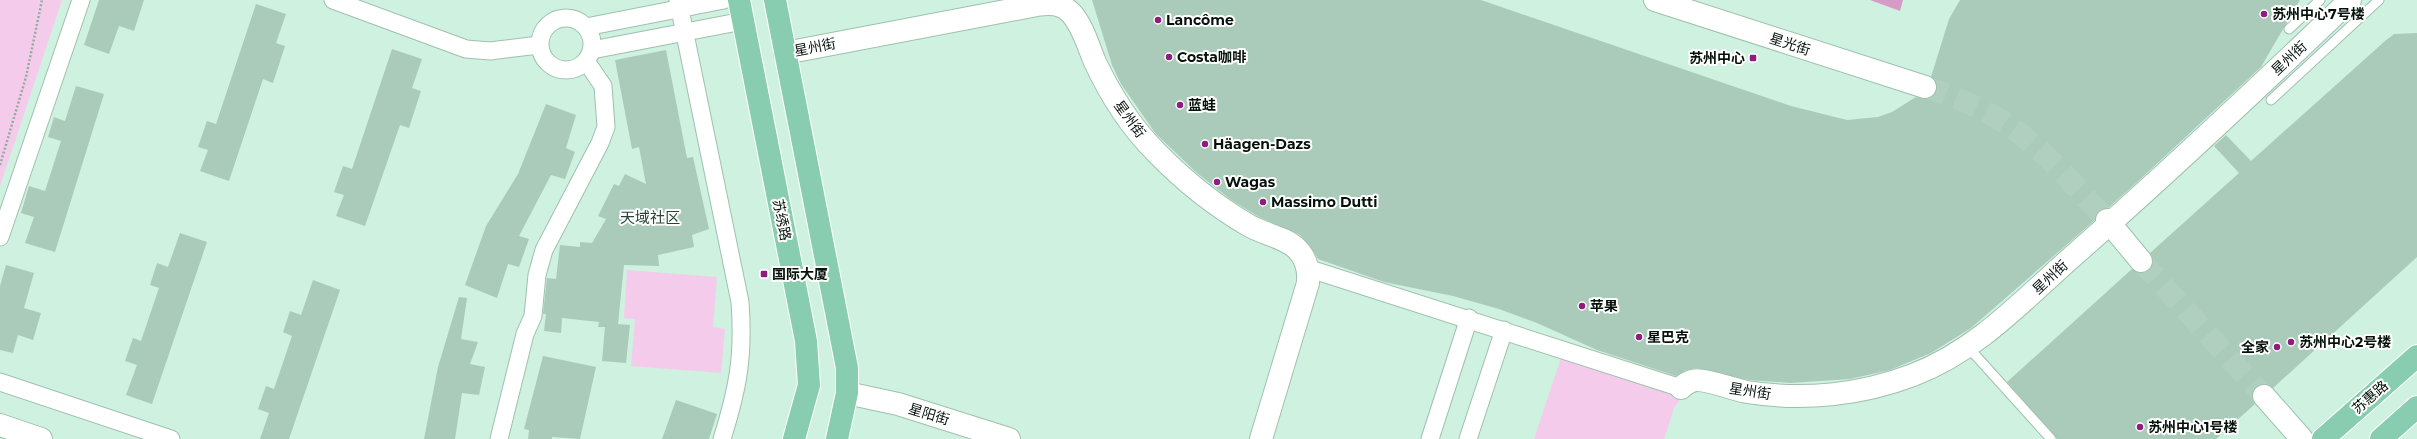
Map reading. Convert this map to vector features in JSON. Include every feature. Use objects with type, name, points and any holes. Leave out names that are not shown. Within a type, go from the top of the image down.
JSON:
[{"type":"main road","points":[[775,0],[843,340],[847,368],[847,393],[837,439]]},
{"type":"main road","name":"苏绣路","points":[[741,10],[806,340],[809,385],[794,439]]},
{"type":"main road","name":"苏惠路","points":[[2323,439],[2417,356]]},
{"type":"main road","points":[[2381,439],[2417,407]]},
{"type":"street","points":[[0,237],[81,0]]},
{"type":"street","points":[[333,0],[466,49],[490,51],[539,45]]},
{"type":"street","points":[[586,28],[678,4],[724,0]]},
{"type":"street","name":"星光街","points":[[1655,0],[1924,87]]},
{"type":"street","name":"星州街","points":[[1681,388],[1692,380],[1700,380],[1728,388],[1769,395],[1832,395],[1873,388],[1912,375],[1968,347],[2002,322],[2109,222],[2161,179],[2350,0]]},
{"type":"street","name":"星州街","points":[[785,53],[1037,5],[1061,3],[1078,23],[1098,68],[1115,98],[1153,150],[1183,179],[1216,205],[1252,227],[1297,249],[1307,268],[1308,283],[1262,439]]},
{"type":"street","points":[[678,4],[740,302],[742,331],[741,363],[737,393],[722,439]]},
{"type":"street","points":[[499,439],[524,334],[533,316],[537,275],[544,250],[600,143],[606,127],[603,86],[589,56],[592,42],[586,28],[573,19],[557,19],[544,29],[539,45],[544,60],[557,69],[573,70],[589,56],[684,32],[741,10]]},
{"type":"street","points":[[2109,222],[2141,261]]},
{"type":"street","points":[[1307,268],[1469,318],[1681,388]]},
{"type":"street","points":[[1430,439],[1469,318]]},
{"type":"street","points":[[1468,439],[1504,330]]},
{"type":"street","points":[[0,382],[171,439]]},
{"type":"street","name":"星阳街","points":[[847,393],[898,404],[1009,439]]},
{"type":"street","points":[[2264,396],[2302,439]]},
{"type":"street","points":[[0,425],[41,439]]},
{"type":"lane","points":[[2289,29],[2320,0]]},
{"type":"lane","points":[[2271,100],[2379,0]]},
{"type":"lane","points":[[1968,347],[2051,439]]},
{"type":"path","points":[[0,165],[26,77],[42,0]]},
{"type":"shaded area","points":[[0,0],[62,0],[0,186]]},
{"type":"shaded area","points":[[1870,0],[1903,0],[1900,11]]},
{"type":"shaded area","points":[[627,270],[717,277],[713,327],[725,329],[721,373],[631,366],[635,319],[624,318]]},
{"type":"shaded area","points":[[1563,352],[1697,392],[1684,395],[1675,406],[1664,439],[1534,439]]},
{"type":"building","points":[[99,0],[144,0],[134,31],[119,26],[109,54],[84,45]]},
{"type":"building","points":[[1092,0],[1481,0],[1791,106],[1847,120],[1878,117],[1892,112],[1916,97],[1927,99],[1934,96],[1937,85],[1931,77],[1949,19],[1960,0],[2300,0],[2261,67],[2108,208],[2099,211],[2095,220],[1971,328],[1931,353],[1890,370],[1850,379],[1790,383],[1749,380],[1697,368],[1686,370],[1676,376],[1597,350],[1537,323],[1499,309],[1453,296],[1384,282],[1318,259],[1310,246],[1300,235],[1259,217],[1230,199],[1197,173],[1156,134],[1121,84],[1112,65]]},
{"type":"building","points":[[256,4],[286,14],[276,43],[285,46],[273,83],[263,79],[229,181],[200,171],[208,150],[198,147],[207,121],[216,124]]},
{"type":"building","points":[[2417,33],[2417,257],[2273,388],[2262,384],[2255,387],[2252,398],[2255,404],[2216,439],[2057,439],[2007,382],[2132,269],[2143,273],[2149,270],[2153,259],[2150,253],[2239,173],[2214,146],[2226,135],[2251,161],[2394,34]]},
{"type":"building","points":[[392,49],[422,59],[412,88],[421,91],[409,128],[400,125],[365,226],[336,216],[344,195],[334,192],[343,166],[352,169]]},
{"type":"building","points":[[666,50],[687,158],[693,157],[709,229],[692,235],[694,247],[658,255],[659,266],[624,265],[618,324],[630,325],[626,363],[602,361],[605,327],[598,327],[599,322],[562,318],[561,333],[544,331],[546,314],[543,314],[547,278],[556,279],[560,245],[580,247],[580,242],[592,243],[606,219],[598,216],[614,184],[619,186],[625,174],[646,184],[639,147],[632,149],[615,60]]},
{"type":"building","points":[[76,86],[104,94],[55,252],[25,243],[34,217],[21,213],[29,186],[45,191],[61,141],[48,137],[54,117],[65,121]]},
{"type":"building","points":[[546,104],[576,115],[566,148],[575,152],[565,179],[551,175],[519,236],[529,239],[519,267],[508,264],[497,298],[465,285],[486,226],[518,174]]},
{"type":"building","points":[[180,233],[207,242],[152,404],[126,395],[137,365],[125,361],[133,338],[141,341],[159,288],[150,285],[157,263],[168,267]]},
{"type":"building","points":[[6,265],[34,273],[24,308],[41,313],[33,340],[18,335],[13,353],[0,350],[0,286]]},
{"type":"building","points":[[313,280],[340,290],[289,439],[260,439],[269,413],[258,409],[266,386],[274,389],[292,336],[283,332],[290,311],[301,315]]},
{"type":"building","points":[[459,297],[467,298],[461,339],[478,342],[470,364],[485,367],[479,395],[462,393],[455,439],[424,439],[438,367]]},
{"type":"building","points":[[543,356],[596,367],[580,439],[552,437],[552,439],[528,439],[529,430],[524,429]]},
{"type":"building","points":[[676,400],[717,414],[709,439],[662,439]]},
{"type":"tunnel","points":[[1925,87],[1957,98],[2008,125],[2047,157],[2107,220]]},
{"type":"tunnel","points":[[2141,261],[2264,396]]},
{"type":"place","name":"苏州中心7号楼","points":[[2264,14]]},
{"type":"place","name":"Lancôme","points":[[1158,20]]},
{"type":"place","name":"Costa咖啡","points":[[1169,57]]},
{"type":"place","name":"苏州中心","points":[[1753,58]]},
{"type":"place","name":"蓝蛙","points":[[1180,105]]},
{"type":"place","name":"Häagen-Dazs","points":[[1205,144]]},
{"type":"place","name":"Wagas","points":[[1217,182]]},
{"type":"place","name":"Massimo Dutti","points":[[1263,202]]},
{"type":"place","name":"国际大厦","points":[[764,274]]},
{"type":"place","name":"苹果","points":[[1582,306]]},
{"type":"place","name":"星巴克","points":[[1639,337]]},
{"type":"place","name":"苏州中心2号楼","points":[[2291,342]]},
{"type":"place","name":"全家","points":[[2277,347]]},
{"type":"place","name":"苏州中心1号楼","points":[[2140,427]]},
{"type":"district","name":"天域社区","points":[[650,217]]}]
